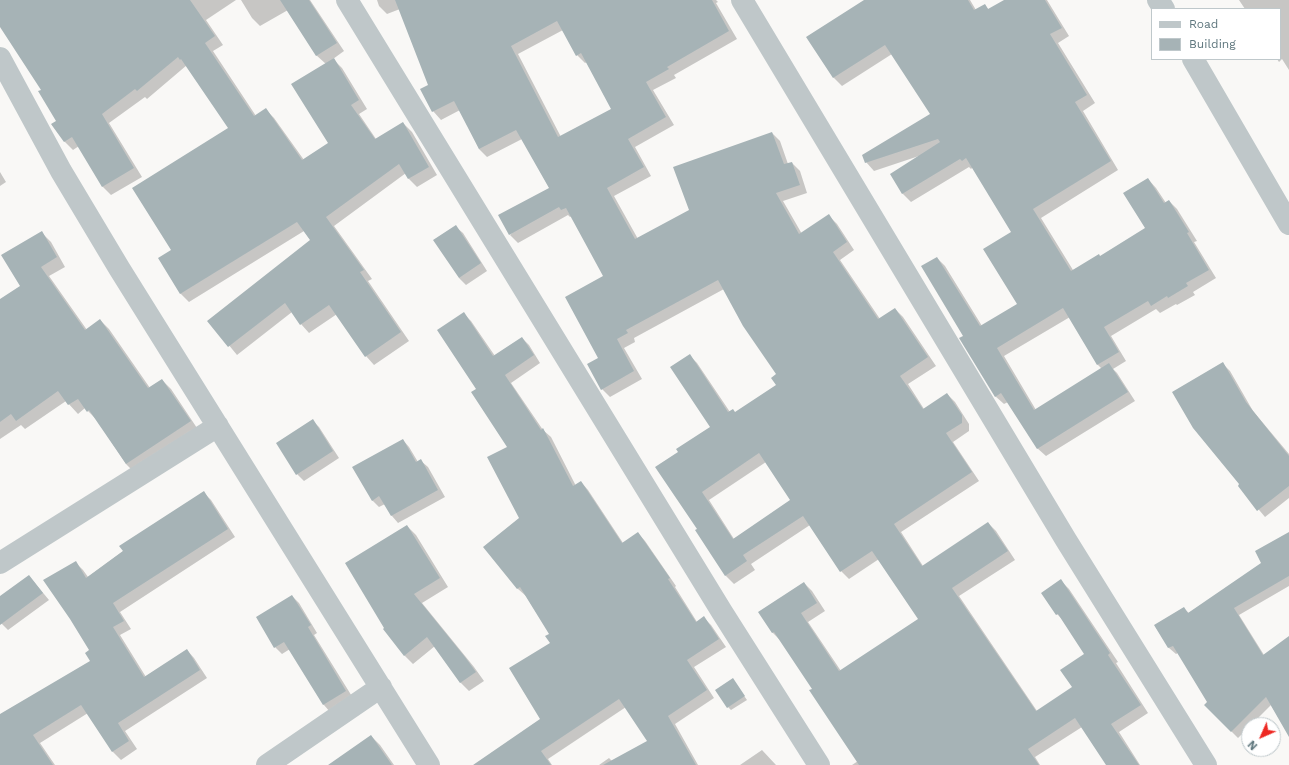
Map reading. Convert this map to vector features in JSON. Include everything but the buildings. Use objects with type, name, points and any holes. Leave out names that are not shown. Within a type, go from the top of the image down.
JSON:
[{"type":"street","points":[[347,0],[722,612],[819,765]]},
{"type":"street","points":[[742,0],[1066,540],[1206,765]]},
{"type":"street","points":[[0,58],[73,190],[119,268],[429,765]]},
{"type":"street","points":[[1194,60],[1289,224]]},
{"type":"street","points":[[0,563],[218,426]]},
{"type":"street","points":[[267,765],[381,687]]}]
